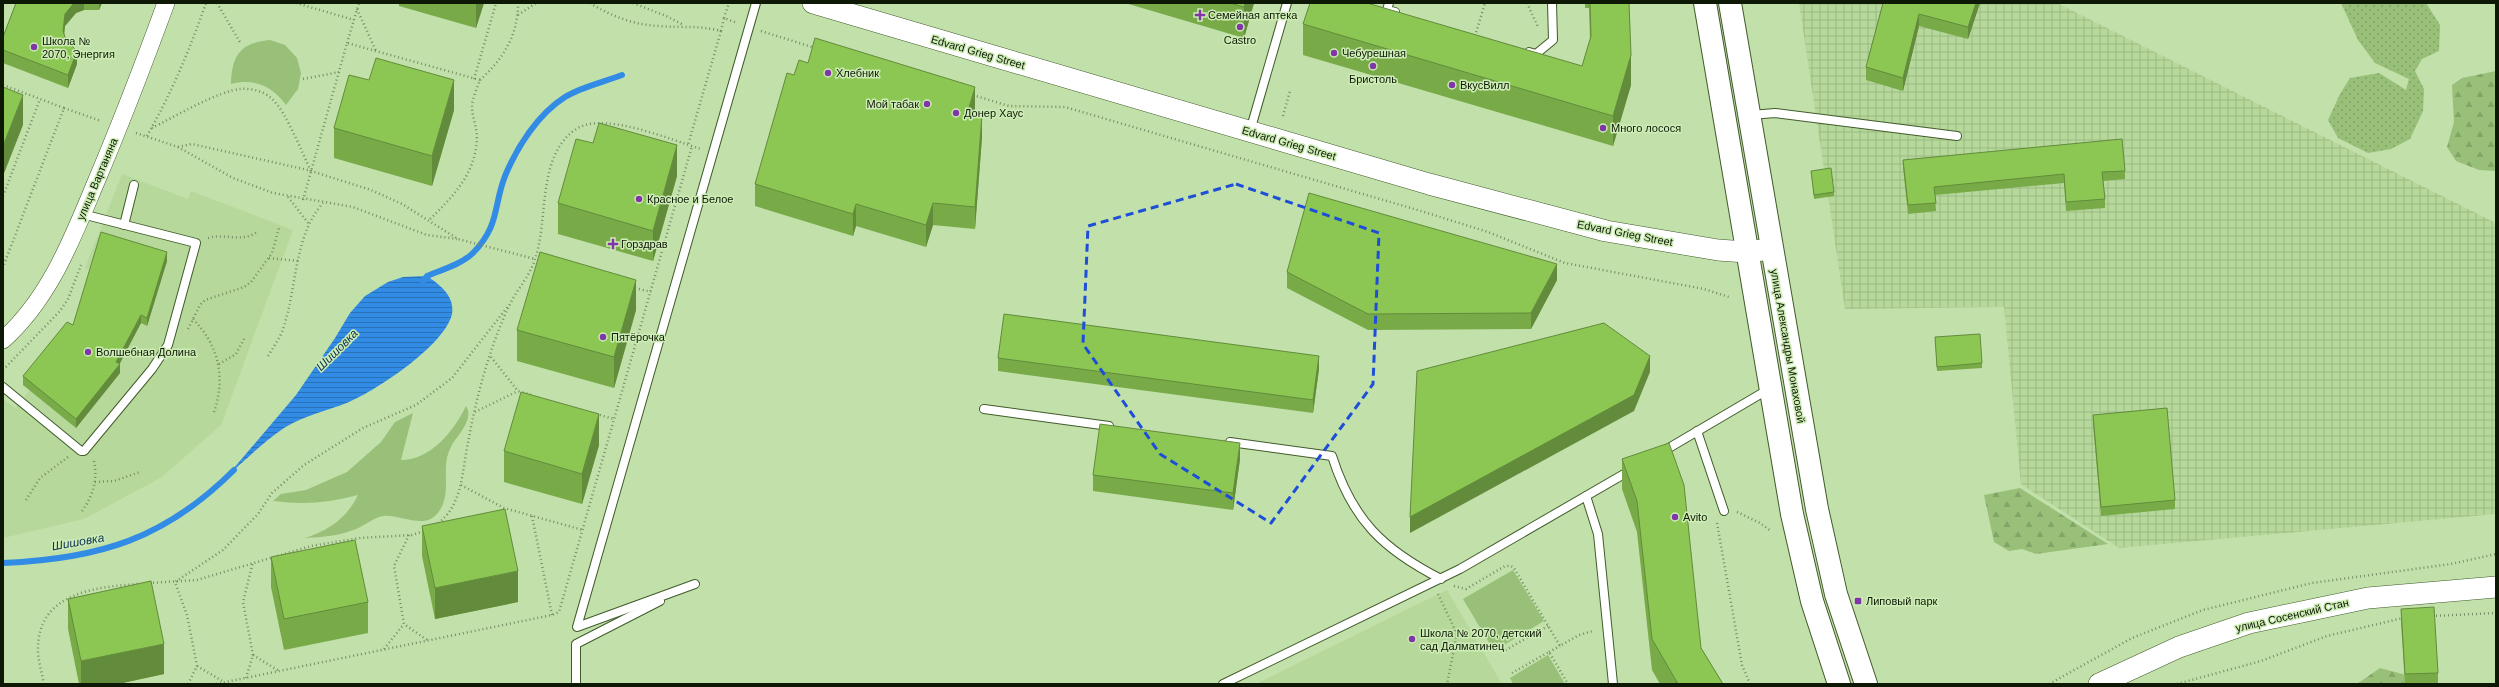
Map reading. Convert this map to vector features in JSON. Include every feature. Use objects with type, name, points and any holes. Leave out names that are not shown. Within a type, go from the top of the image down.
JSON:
[{"type":"main road","points":[[1705,3],[1746,252],[1792,514],[1812,601],[1839,684]]},
{"type":"main road","name":"улица Александры Монаховой","points":[[1730,3],[1748,116],[1817,509],[1836,594],[1866,684]]},
{"type":"street","name":"улица Вартаняна","points":[[3,340],[19,326],[48,288],[82,214],[134,91],[166,3]]},
{"type":"street","name":"Edvard Grieg Street","points":[[813,3],[1429,184],[1606,231],[1718,250],[1746,252],[1771,249]]},
{"type":"street","name":"улица Сосенский Стан","points":[[2099,684],[2179,647],[2249,623],[2368,598],[2496,587]]},
{"type":"lane","points":[[576,684],[576,644],[695,584],[578,628],[756,3]]},
{"type":"lane","points":[[1250,132],[1287,3]]},
{"type":"lane","points":[[1389,3],[1386,10],[1401,14]]},
{"type":"lane","points":[[1521,50],[1536,54],[1553,40],[1552,3]]},
{"type":"lane","points":[[1748,116],[1775,113],[1957,136]]},
{"type":"lane","points":[[124,224],[134,185]]},
{"type":"lane","points":[[3,387],[85,449],[157,363],[168,345],[196,243],[82,214]]},
{"type":"lane","points":[[1652,458],[1770,388]]},
{"type":"lane","points":[[984,409],[1119,427]]},
{"type":"lane","points":[[1697,431],[1724,511]]},
{"type":"lane","points":[[1221,441],[1332,456],[1340,483],[1350,502],[1366,524],[1402,556],[1441,579]]},
{"type":"lane","points":[[1223,684],[1441,579],[1638,465]]},
{"type":"lane","points":[[1586,496],[1598,534],[1613,684]]},
{"type":"path","points":[[147,136],[194,39],[206,3]]},
{"type":"path","points":[[217,3],[241,44]]},
{"type":"path","points":[[296,3],[354,20]]},
{"type":"path","points":[[303,200],[359,3]]},
{"type":"path","points":[[474,79],[496,3]]},
{"type":"path","points":[[429,220],[454,197],[466,179],[474,160],[477,137],[472,106],[480,80],[494,67],[505,52],[514,35],[518,16],[518,3]]},
{"type":"path","points":[[518,16],[536,3]]},
{"type":"path","points":[[590,3],[604,12],[636,23],[660,26],[701,26],[721,31]]},
{"type":"path","points":[[633,3],[684,25]]},
{"type":"path","points":[[688,145],[728,3]]},
{"type":"path","points":[[1475,36],[1485,3]]},
{"type":"path","points":[[1527,3],[1547,46]]},
{"type":"path","points":[[357,9],[376,51]]},
{"type":"path","points":[[724,18],[820,50]]},
{"type":"path","points":[[347,43],[480,80]]},
{"type":"path","points":[[304,79],[339,72]]},
{"type":"path","points":[[3,85],[102,121]]},
{"type":"path","points":[[152,128],[222,94],[240,88],[256,90],[272,99],[297,141],[311,171]]},
{"type":"path","points":[[1283,116],[1290,91]]},
{"type":"path","points":[[971,95],[1009,106],[1065,107],[1421,211],[1488,232],[1565,263],[1704,289],[1729,297]]},
{"type":"path","points":[[3,196],[40,99]]},
{"type":"path","points":[[3,267],[64,108]]},
{"type":"path","points":[[175,582],[223,550],[258,514],[272,493],[304,465],[363,428],[416,405],[452,378],[511,303],[525,282],[536,259],[543,224],[543,200],[551,169],[563,141],[578,128],[598,122],[617,124],[692,146],[560,609],[552,615],[216,684]]},
{"type":"path","points":[[133,132],[178,147],[233,178],[288,197],[345,205],[368,212],[427,235],[458,239],[543,261]]},
{"type":"path","points":[[178,147],[192,144],[311,171],[371,190],[429,220],[458,239]]},
{"type":"path","points":[[288,197],[310,224]]},
{"type":"path","points":[[268,356],[285,324],[298,261],[310,224],[323,203]]},
{"type":"path","points":[[187,332],[200,305],[206,300],[248,284],[269,258],[275,246],[279,228]]},
{"type":"path","points":[[196,243],[216,236],[247,237],[257,232]]},
{"type":"path","points":[[269,258],[298,261]]},
{"type":"path","points":[[628,286],[651,292]]},
{"type":"path","points":[[433,527],[444,519],[453,506],[461,485],[474,412],[491,357],[511,303]]},
{"type":"path","points":[[193,319],[210,340],[219,364],[220,390],[213,415]]},
{"type":"path","points":[[219,364],[236,354],[245,338]]},
{"type":"path","points":[[491,357],[518,391],[533,396]]},
{"type":"path","points":[[474,412],[518,391]]},
{"type":"path","points":[[592,412],[614,419]]},
{"type":"path","points":[[26,500],[36,484],[50,469],[85,449],[95,463],[95,482],[90,498],[82,511]]},
{"type":"path","points":[[95,482],[114,481],[140,472]]},
{"type":"path","points":[[461,485],[504,508],[583,530]]},
{"type":"path","points":[[499,510],[504,508]]},
{"type":"path","points":[[1750,684],[1742,665],[1716,527],[1718,519],[1724,511],[1737,512],[1746,515],[1771,531]]},
{"type":"path","points":[[532,516],[552,615]]},
{"type":"path","points":[[444,519],[449,520]]},
{"type":"path","points":[[44,684],[38,652],[39,635],[43,623],[52,610],[64,600],[81,592],[111,586],[175,582],[229,572],[253,562],[328,543],[409,535],[426,530]]},
{"type":"path","points":[[409,535],[394,566],[404,624],[427,641]]},
{"type":"path","points":[[246,678],[253,655],[243,602],[253,562]]},
{"type":"path","points":[[1441,579],[1458,589],[1466,589],[1505,566],[1512,566],[1560,646]]},
{"type":"path","points":[[175,582],[187,614],[197,666],[188,684]]},
{"type":"path","points":[[1438,594],[1457,634],[1447,684]]},
{"type":"path","points":[[2426,616],[2496,613]]},
{"type":"path","points":[[2178,684],[2261,661],[2327,636],[2410,617]]},
{"type":"path","points":[[384,650],[404,624]]},
{"type":"path","points":[[1502,652],[1548,626]]},
{"type":"path","points":[[1512,673],[1582,633],[1608,629]]},
{"type":"path","points":[[1549,652],[1568,684]]},
{"type":"path","points":[[253,655],[279,671]]},
{"type":"path","points":[[197,666],[224,682]]},
{"type":"highlighted area","points":[[1236,184],[1379,233],[1373,384],[1271,523],[1160,454],[1083,344],[1088,226]]},
{"type":"shaded area","points":[[1799,3],[2057,3],[2496,223],[2496,514],[2119,548],[2021,484],[2004,307],[1845,309]]},
{"type":"shaded area","points":[[122,174],[188,199],[191,191],[293,230],[221,425],[162,477],[84,519],[3,538],[3,399],[15,408],[30,390],[23,385],[67,331],[70,332],[92,270],[85,268]]},
{"type":"shaded area","name":"Школа № 2070, детский сад Далматинец","points":[[1447,590],[1502,684],[1256,684],[1438,594]]},
{"type":"green space","points":[[2341,3],[2426,3],[2440,25],[2439,51],[2422,59],[2415,71],[2424,89],[2423,111],[2410,139],[2391,149],[2368,153],[2338,138],[2328,120],[2340,94],[2350,78],[2379,73],[2406,90],[2409,79],[2375,63],[2358,40]]},
{"type":"green space","points":[[270,40],[285,45],[297,58],[301,73],[298,89],[286,105],[281,98],[269,88],[262,85],[247,82],[231,84],[233,65],[240,52],[251,44]]},
{"type":"green space","points":[[2496,71],[2496,171],[2479,170],[2456,161],[2447,147],[2454,122],[2452,85],[2462,78]]},
{"type":"green space","points":[[466,406],[468,411],[467,422],[453,443],[448,454],[446,468],[446,490],[443,504],[438,513],[431,519],[416,521],[383,516],[356,529],[337,535],[305,538],[321,532],[336,522],[354,503],[358,495],[336,500],[316,502],[295,503],[273,501],[281,494],[306,490],[347,472],[381,442],[395,422],[413,413],[401,460],[412,459],[422,455],[432,450],[448,434]]},
{"type":"green space","points":[[2020,488],[2108,544],[2036,554],[2022,549],[2009,551],[1994,542],[1984,495]]},
{"type":"green space","points":[[1513,570],[1544,621],[1494,651],[1463,599]]},
{"type":"green space","points":[[1548,655],[1565,684],[1513,684],[1510,678]]},
{"type":"green space","points":[[2380,668],[2406,675],[2406,684],[2357,684]]},
{"type":"water","points":[[427,276],[437,283],[449,296],[452,314],[447,326],[424,352],[376,388],[349,402],[308,416],[284,428],[228,475],[296,395],[335,338],[350,313],[365,296],[388,282],[403,277]]},
{"type":"building","name":"Школа № 2070, Энергия","points":[[16,3],[74,3],[65,14],[63,31],[66,40],[77,51],[68,75],[3,50],[3,37]]},
{"type":"building","points":[[1230,3],[1245,3],[1244,7]]},
{"type":"building","points":[[1310,3],[1367,3],[1582,66],[1591,36],[1590,3],[1629,3],[1631,55],[1613,116],[1303,24]]},
{"type":"building","points":[[1883,3],[1976,3],[1968,27],[1919,14],[1903,78],[1866,67]]},
{"type":"building","points":[[815,38],[975,87],[968,111],[982,115],[975,207],[933,203],[926,225],[856,204],[853,214],[755,184],[787,73],[794,75],[799,60],[808,63]]},
{"type":"building","points":[[376,58],[454,80],[432,156],[334,128],[349,75],[369,80]]},
{"type":"building","points":[[3,87],[23,95],[3,146]]},
{"type":"building","points":[[599,123],[677,145],[653,231],[558,203],[576,139],[593,143]]},
{"type":"building","points":[[2122,139],[2125,171],[2102,172],[2105,199],[2066,202],[2064,174],[1934,187],[1936,203],[1908,205],[1903,160]]},
{"type":"building","points":[[1831,168],[1834,192],[1814,195],[1811,171]]},
{"type":"building","points":[[1309,193],[1557,264],[1531,313],[1368,314],[1287,272]]},
{"type":"building","name":"Волшебная Долина","points":[[101,232],[167,252],[147,318],[141,315],[116,362],[120,364],[76,419],[23,376],[67,322],[73,325]]},
{"type":"building","points":[[540,252],[636,280],[614,357],[517,330]]},
{"type":"building","points":[[1004,314],[1319,356],[1313,400],[998,358]]},
{"type":"building","points":[[1604,323],[1650,356],[1634,395],[1410,517],[1417,371]]},
{"type":"building","points":[[1980,334],[1982,363],[1937,367],[1935,337]]},
{"type":"building","points":[[521,392],[599,414],[582,474],[504,451]]},
{"type":"building","points":[[2167,408],[2175,500],[2101,507],[2093,415]]},
{"type":"building","points":[[1100,424],[1240,443],[1233,493],[1093,475]]},
{"type":"building","points":[[1669,443],[1684,485],[1701,648],[1723,684],[1678,684],[1652,639],[1637,501],[1622,459]]},
{"type":"building","points":[[505,509],[518,571],[435,588],[422,526]]},
{"type":"building","points":[[355,540],[368,602],[284,619],[271,557]]},
{"type":"building","points":[[151,581],[164,644],[81,661],[68,599]]},
{"type":"building","points":[[2434,607],[2438,673],[2405,674],[2401,609]]},
{"type":"waterway","name":"Шишовка","points":[[423,281],[427,276],[468,257],[482,243],[492,225],[501,187],[510,165],[529,132],[546,112],[571,93],[622,75]]},
{"type":"waterway","name":"Шишовка","points":[[3,563],[38,561],[70,556],[100,550],[129,541],[156,529],[182,513],[208,494],[234,470]]},
{"type":"place","name":"Семейная аптека","points":[[1200,15]]},
{"type":"place","name":"Castro","points":[[1240,27]]},
{"type":"place","name":"Школа № 2070, Энергия","points":[[34,47]]},
{"type":"place","name":"Чебурешная","points":[[1334,53]]},
{"type":"place","name":"Бристоль","points":[[1373,66]]},
{"type":"place","name":"Хлебник","points":[[828,73]]},
{"type":"place","name":"ВкусВилл","points":[[1452,85]]},
{"type":"place","name":"Мой табак","points":[[927,104]]},
{"type":"place","name":"Донер Хаус","points":[[956,113]]},
{"type":"place","name":"Много лосося","points":[[1603,128]]},
{"type":"place","name":"Красное и Белое","points":[[639,199]]},
{"type":"place","name":"Горздрав","points":[[613,244]]},
{"type":"place","name":"Пятёрочка","points":[[603,337]]},
{"type":"place","name":"Волшебная Долина","points":[[88,352]]},
{"type":"place","name":"Avito","points":[[1675,517]]},
{"type":"place","name":"Липовый парк","points":[[1858,601]]},
{"type":"place","name":"Школа № 2070, детский сад Далматинец","points":[[1412,639]]}]
